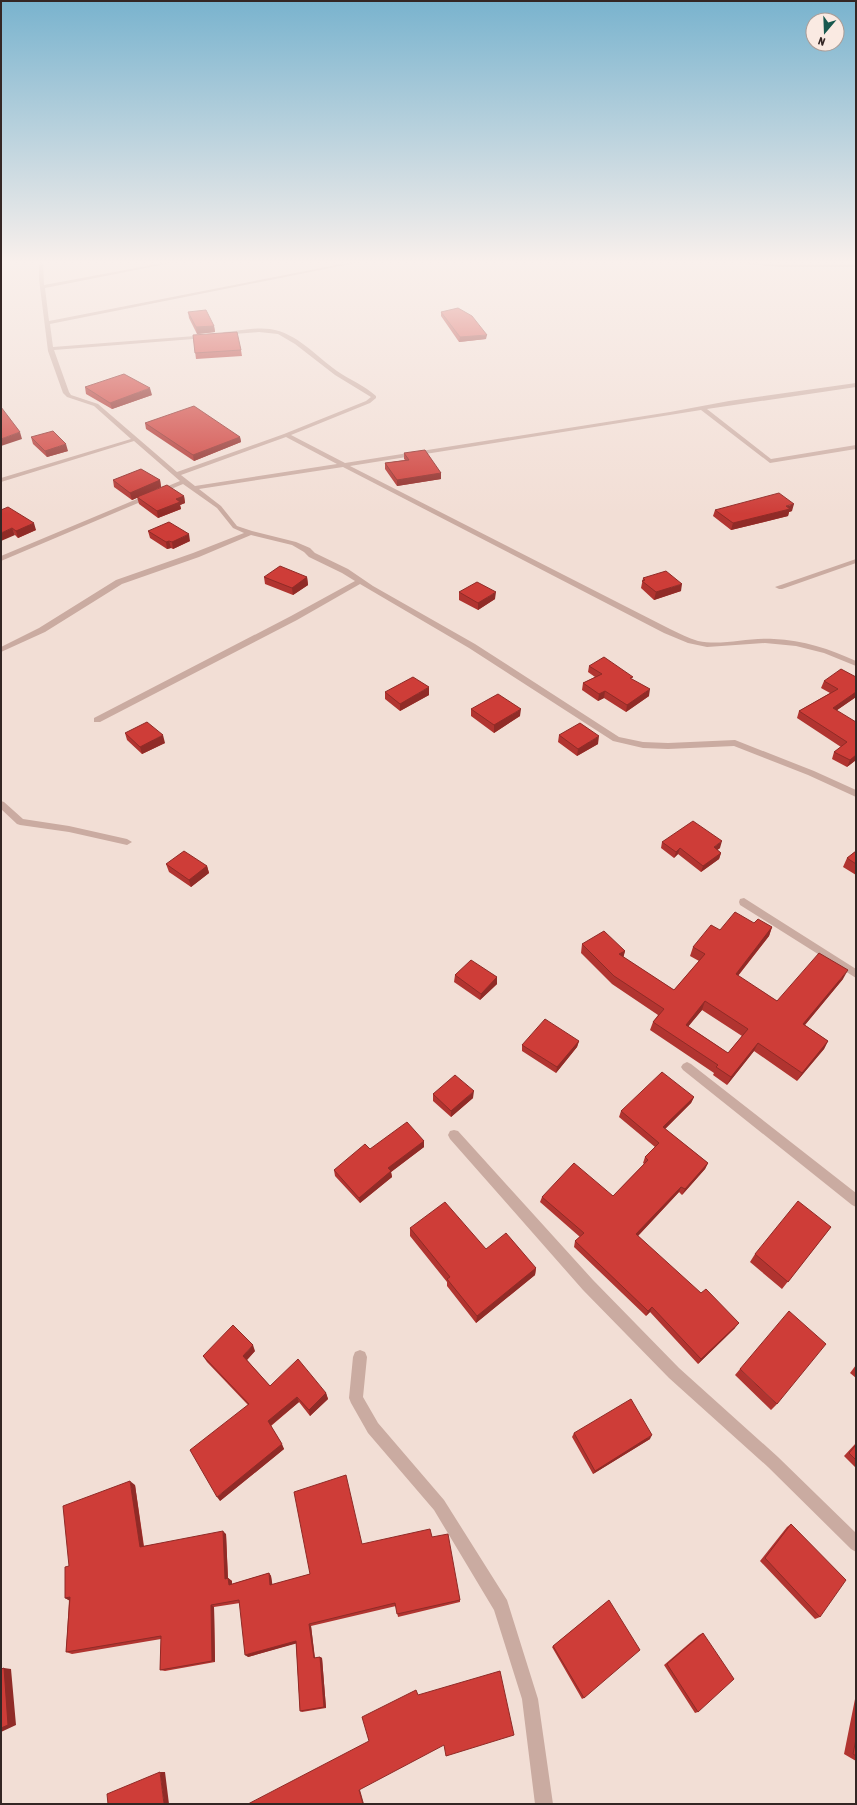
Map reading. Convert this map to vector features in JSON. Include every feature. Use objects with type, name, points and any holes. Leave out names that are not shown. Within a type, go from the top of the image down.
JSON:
[{"type":"street","points":[[85,346],[51,349],[66,393],[74,398],[96,405],[184,481],[219,507],[235,527],[250,533],[294,543],[307,550],[312,555],[345,571],[472,646],[616,738],[643,745],[668,746],[735,743],[811,773],[856,794]]},
{"type":"street","points":[[177,474],[286,436],[368,402],[374,397],[365,389],[337,374],[302,346]]},
{"type":"street","points":[[194,488],[856,385]]},
{"type":"street","points":[[702,408],[770,461],[856,447]]},
{"type":"street","points":[[286,436],[667,631],[698,643],[718,645],[773,640],[806,645],[835,654],[856,664]]},
{"type":"street","points":[[1,480],[136,439]]},
{"type":"street","points":[[1,559],[184,481]]},
{"type":"street","points":[[1,650],[42,630],[119,582],[203,552],[250,533]]},
{"type":"street","points":[[779,587],[856,561]]},
{"type":"street","points":[[97,720],[294,618],[360,581]]},
{"type":"street","points":[[1,804],[20,822],[69,829],[126,842]]},
{"type":"street","points":[[744,902],[856,974]]},
{"type":"street","points":[[687,1067],[856,1202]]},
{"type":"street","points":[[454,1135],[588,1285],[674,1373],[773,1462],[856,1544]]},
{"type":"street","points":[[360,1357],[356,1398],[373,1428],[439,1505],[501,1606],[530,1699],[544,1804]]},
{"type":"building","points":[[194,346],[240,346],[241,350],[195,353]]},
{"type":"building","points":[[124,374],[150,388],[110,403],[85,387]]},
{"type":"building","points":[[194,406],[240,437],[193,455],[145,423]]},
{"type":"building","points":[[1,407],[20,432],[1,439]]},
{"type":"building","points":[[53,431],[66,444],[45,451],[31,437]]},
{"type":"building","points":[[425,450],[441,473],[397,480],[385,463],[409,460],[404,453]]},
{"type":"building","points":[[141,469],[160,480],[130,493],[113,480]]},
{"type":"building","points":[[167,485],[184,496],[176,499],[180,502],[157,511],[137,497]]},
{"type":"building","points":[[779,493],[794,504],[786,506],[790,509],[733,523],[715,510]]},
{"type":"building","points":[[8,507],[34,523],[16,531],[12,528],[1,533],[1,510]]},
{"type":"building","points":[[169,522],[189,534],[172,542],[166,542],[148,531]]},
{"type":"building","points":[[280,566],[307,577],[292,588],[264,577]]},
{"type":"building","points":[[666,571],[682,584],[656,592],[642,581],[645,580],[643,578]]},
{"type":"building","points":[[477,582],[496,592],[478,603],[459,592]]},
{"type":"building","points":[[604,657],[633,677],[630,678],[650,689],[627,705],[605,691],[599,694],[583,683],[602,674],[589,666]]},
{"type":"building","points":[[841,669],[856,677],[856,692],[833,708],[856,722],[856,755],[850,760],[834,752],[847,742],[799,711],[838,689],[824,681]]},
{"type":"building","points":[[413,677],[429,687],[400,704],[385,692]]},
{"type":"building","points":[[498,694],[521,709],[494,725],[471,709]]},
{"type":"building","points":[[147,722],[163,735],[140,747],[125,733]]},
{"type":"building","points":[[580,723],[599,736],[578,749],[559,735]]},
{"type":"building","points":[[693,821],[722,841],[714,847],[721,853],[703,866],[680,848],[676,852],[662,842]]},
{"type":"building","points":[[184,851],[207,866],[189,880],[166,864]]},
{"type":"building","points":[[856,851],[856,864],[847,858]]},
{"type":"building","points":[[735,912],[754,923],[758,919],[772,927],[736,974],[777,1001],[819,953],[848,970],[803,1024],[828,1041],[802,1073],[758,1043],[731,1077],[716,1067],[718,1065],[653,1022],[664,1009],[614,976],[582,944],[604,931],[625,951],[619,954],[674,990],[705,954],[693,947],[711,925],[720,930]],"holes":[[[705,1001],[748,1029],[728,1053],[686,1025]]]},
{"type":"building","points":[[471,960],[497,977],[481,994],[455,975]]},
{"type":"building","points":[[545,1019],[579,1041],[557,1067],[522,1045]]},
{"type":"building","points":[[662,1072],[694,1097],[663,1127],[708,1163],[685,1189],[681,1187],[636,1234],[701,1293],[706,1289],[739,1323],[701,1359],[652,1307],[648,1311],[575,1241],[584,1233],[542,1197],[574,1163],[613,1196],[648,1160],[645,1157],[659,1143],[621,1111]]},
{"type":"building","points":[[455,1075],[474,1091],[451,1111],[433,1094]]},
{"type":"building","points":[[407,1122],[424,1141],[388,1168],[391,1171],[359,1198],[334,1170],[365,1144],[370,1149]]},
{"type":"building","points":[[798,1201],[831,1227],[788,1282],[755,1254]]},
{"type":"building","points":[[445,1202],[486,1249],[506,1233],[536,1268],[477,1316],[447,1279],[450,1277],[410,1228]]},
{"type":"building","points":[[789,1311],[826,1344],[777,1404],[740,1369]]},
{"type":"building","points":[[233,1325],[253,1345],[243,1356],[270,1386],[298,1359],[326,1393],[309,1410],[297,1397],[268,1421],[282,1444],[217,1497],[190,1450],[249,1404],[203,1356]]},
{"type":"building","points":[[631,1399],[652,1435],[595,1471],[574,1433]]},
{"type":"building","points":[[856,1445],[856,1460],[849,1453]]},
{"type":"building","points":[[346,1475],[362,1544],[430,1529],[432,1537],[448,1534],[460,1600],[397,1614],[395,1603],[309,1624],[314,1658],[320,1657],[324,1707],[300,1711],[296,1641],[245,1655],[239,1600],[211,1605],[212,1661],[160,1670],[161,1636],[66,1652],[70,1597],[65,1598],[65,1567],[69,1566],[63,1506],[130,1481],[140,1547],[223,1531],[225,1579],[228,1578],[229,1585],[269,1573],[270,1585],[310,1574],[294,1492]]},
{"type":"building","points":[[791,1524],[846,1580],[820,1617],[765,1558]]},
{"type":"building","points":[[609,1600],[640,1650],[584,1698],[553,1646]]},
{"type":"building","points":[[703,1633],[734,1679],[698,1712],[667,1664]]},
{"type":"building","points":[[4,1668],[8,1725],[1,1728],[1,1669]]},
{"type":"building","points":[[500,1671],[514,1735],[446,1756],[444,1745],[359,1790],[363,1804],[248,1804],[369,1741],[362,1717],[416,1690],[418,1695]]},
{"type":"building","points":[[856,1739],[856,1756],[853,1754]]},
{"type":"building","points":[[160,1772],[164,1804],[108,1804],[107,1794]]}]
